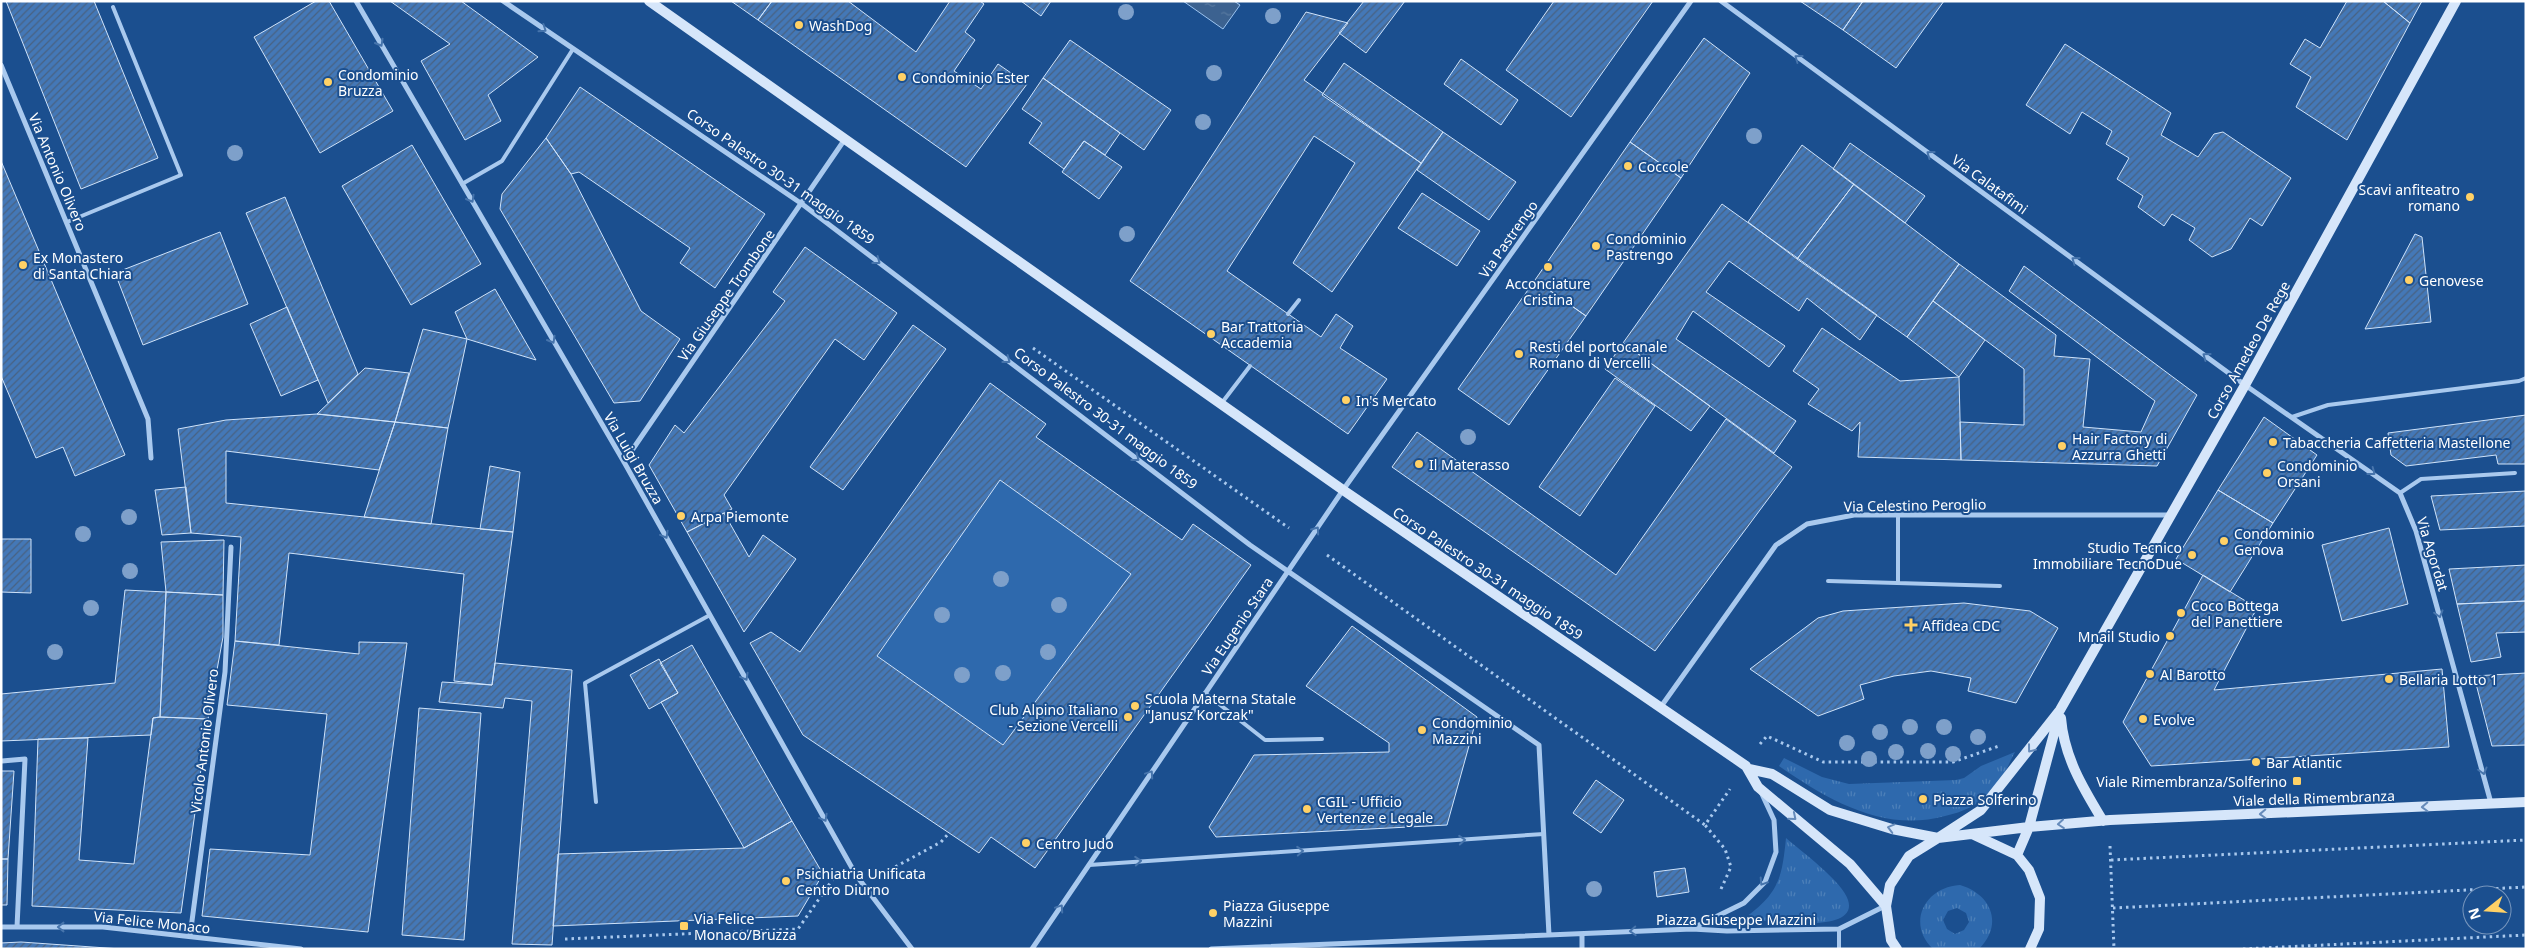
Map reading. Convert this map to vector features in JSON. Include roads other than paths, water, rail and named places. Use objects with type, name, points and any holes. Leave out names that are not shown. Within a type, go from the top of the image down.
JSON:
[{"type":"main road","name":"Corso Palestro 30-31 maggio 1859","points":[[649,1],[1343,490],[1747,767],[1772,774],[1830,810],[1892,828],[1938,838]]},
{"type":"main road","name":"Corso Amedeo De Rege","points":[[1938,838],[1981,810],[2060,710],[2246,385],[2456,1]]},
{"type":"main road","name":"Corso Amedeo De Rege","points":[[2016,855],[2029,827],[2060,710]]},
{"type":"main road","points":[[2060,710],[2062,739],[2079,783],[2106,821]]},
{"type":"main road","name":"Corso Palestro 30-31 maggio 1859","points":[[1747,767],[1758,787],[1850,864],[1886,906]]},
{"type":"main road","name":"Viale della Rimembranza","points":[[1972,834],[2106,821],[2526,802]]},
{"type":"main road","points":[[1897,949],[1891,940],[1886,906],[1890,885],[1909,856],[1938,838],[1972,834],[2016,855],[2029,870],[2040,898],[2039,929],[2030,949]]},
{"type":"street","name":"Via Luigi Bruzza","points":[[356,1],[624,462],[864,885],[912,949]]},
{"type":"street","name":"Corso Palestro 30-31 maggio 1859","points":[[503,1],[802,204],[1250,544],[1539,745],[1549,935]]},
{"type":"street","name":"Via Pastrengo","points":[[1343,490],[1691,1]]},
{"type":"street","name":"Via Calatafimi","points":[[1721,1],[2246,385]]},
{"type":"street","name":"Via Antonio Olivero","points":[[1,65],[148,419],[151,458]]},
{"type":"street","name":"Via Giuseppe Trombone","points":[[624,462],[845,139]]},
{"type":"street","points":[[2246,385],[2400,493]]},
{"type":"street","name":"Via Eugenio Stara","points":[[1032,949],[1343,490]]},
{"type":"street","name":"Via Agordat","points":[[2400,493],[2416,531],[2492,804]]},
{"type":"street","name":"Via Celestino Peroglio","points":[[1660,708],[1776,545],[1807,524],[1854,515],[2171,515]]},
{"type":"street","name":"Vicolo Antonio Olivero","points":[[190,936],[225,672],[231,547]]},
{"type":"street","points":[[2,761],[25,759],[17,927]]},
{"type":"street","points":[[1692,929],[1744,903],[1765,882],[1776,852],[1774,820],[1758,787]]},
{"type":"street","name":"Piazza Giuseppe Mazzini","points":[[1211,949],[1692,929],[1726,931],[1839,929],[1886,906]]},
{"type":"street","name":"Via Felice Monaco","points":[[1,927],[103,927],[300,949]]},
{"type":"street","points":[[1582,934],[1582,949]]},
{"type":"lane","points":[[67,222],[181,175],[113,7]]},
{"type":"lane","points":[[462,184],[502,161],[573,49]]},
{"type":"lane","points":[[1288,314],[1299,300]]},
{"type":"lane","points":[[1221,404],[1250,366]]},
{"type":"lane","points":[[2292,417],[2328,405],[2526,378]]},
{"type":"lane","points":[[2400,493],[2421,479],[2515,473]]},
{"type":"lane","points":[[1898,515],[1898,584]]},
{"type":"lane","points":[[1828,581],[2000,586]]},
{"type":"lane","points":[[596,802],[585,683],[710,615]]},
{"type":"lane","points":[[1205,693],[1266,740],[1322,739]]},
{"type":"lane","points":[[1089,865],[1544,834]]},
{"type":"lane","points":[[1839,929],[1839,949]]},
{"type":"water","points":[[1183,1],[1234,1],[1240,5],[1223,29]]},
{"type":"place","name":"WashDog","points":[[799,25]]},
{"type":"place","name":"Condominio Ester","points":[[902,77]]},
{"type":"place","name":"Condominio Bruzza","points":[[328,82]]},
{"type":"place","name":"Coccole","points":[[1628,166]]},
{"type":"place","name":"Scavi anfiteatro romano","points":[[2470,197]]},
{"type":"place","name":"Condominio Pastrengo","points":[[1596,246]]},
{"type":"place","name":"Ex Monastero di Santa Chiara","points":[[23,265]]},
{"type":"place","name":"Acconciature Cristina","points":[[1548,267]]},
{"type":"place","name":"Genovese","points":[[2409,280]]},
{"type":"place","name":"Bar Trattoria Accademia","points":[[1211,334]]},
{"type":"place","name":"Resti del portocanale Romano di Vercelli","points":[[1519,354]]},
{"type":"place","name":"In's Mercato","points":[[1346,400]]},
{"type":"place","name":"Tabaccheria Caffetteria Mastellone","points":[[2273,442]]},
{"type":"place","name":"Hair Factory di Azzurra Ghetti","points":[[2062,446]]},
{"type":"place","name":"Il Materasso","points":[[1419,464]]},
{"type":"place","name":"Condominio Orsani","points":[[2267,473]]},
{"type":"place","name":"Arpa Piemonte","points":[[681,516]]},
{"type":"place","name":"Condominio Genova","points":[[2224,541]]},
{"type":"place","name":"Studio Tecnico Immobiliare TecnoDue","points":[[2192,555]]},
{"type":"place","name":"Coco Bottega del Panettiere","points":[[2181,613]]},
{"type":"place","name":"Affidea CDC","points":[[1911,625]]},
{"type":"place","name":"Mnail Studio","points":[[2170,636]]},
{"type":"place","name":"Al Barotto","points":[[2150,674]]},
{"type":"place","name":"Bellaria Lotto 1","points":[[2389,679]]},
{"type":"place","name":"Scuola Materna Statale \"Janusz Korczak\"","points":[[1135,706]]},
{"type":"place","name":"Club Alpino Italiano - Sezione Vercelli","points":[[1128,717]]},
{"type":"place","name":"Evolve","points":[[2143,719]]},
{"type":"place","name":"Condominio Mazzini","points":[[1422,730]]},
{"type":"place","name":"Bar Atlantic","points":[[2256,762]]},
{"type":"place","name":"Viale Rimembranza/Solferino","points":[[2297,781]]},
{"type":"place","name":"Piazza Solferino","points":[[1923,799]]},
{"type":"place","name":"CGIL - Ufficio Vertenze e Legale","points":[[1307,809]]},
{"type":"place","name":"Centro Judo","points":[[1026,843]]},
{"type":"place","name":"Psichiatria Unificata Centro Diurno","points":[[786,881]]},
{"type":"place","name":"Piazza Giuseppe Mazzini","points":[[1213,913]]},
{"type":"place","name":"Via Felice Monaco/Bruzza","points":[[684,926]]}]
